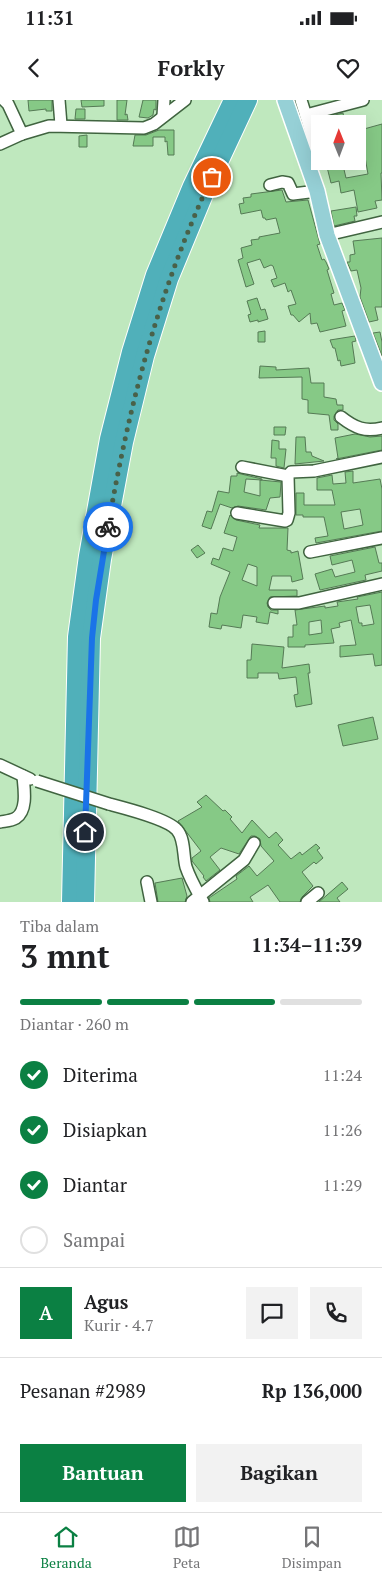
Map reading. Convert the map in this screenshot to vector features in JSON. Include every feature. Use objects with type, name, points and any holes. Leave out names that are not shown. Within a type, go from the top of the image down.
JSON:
[{"type":"highway","points":[[71,902],[74,693],[77,637],[89,549],[109,439],[131,352],[155,274],[192,186],[233,100]]},
{"type":"highway","points":[[84,902],[92,638],[102,559],[124,442],[145,356],[168,279],[205,192],[248,100]]},
{"type":"main road","points":[[285,100],[317,191],[327,236],[379,361],[382,383]]},
{"type":"street","points":[[4,100],[8,104],[22,134]]},
{"type":"street","points":[[59,100],[61,125]]},
{"type":"street","points":[[162,116],[164,100]]},
{"type":"street","points":[[0,144],[22,134],[49,126],[61,125],[116,129],[144,128],[154,124],[162,116],[186,100]]},
{"type":"street","points":[[301,100],[315,145],[314,152],[306,161]]},
{"type":"street","points":[[306,115],[363,100]]},
{"type":"street","points":[[270,185],[282,182],[288,183],[293,194],[317,191]]},
{"type":"street","points":[[327,236],[382,222]]},
{"type":"street","points":[[341,418],[361,429],[373,430],[382,428]]},
{"type":"street","points":[[237,513],[285,521],[289,513],[288,476],[291,472],[314,471],[382,457]]},
{"type":"street","points":[[242,468],[288,476]]},
{"type":"street","points":[[310,552],[382,538]]},
{"type":"street","points":[[274,603],[300,603],[382,584]]},
{"type":"street","points":[[0,765],[37,781],[167,823],[178,830],[182,840],[186,867],[198,900],[244,860],[254,844]]},
{"type":"street","points":[[0,822],[16,818],[21,812],[24,800],[23,776]]},
{"type":"street","points":[[147,882],[151,902]]},
{"type":"street","points":[[308,902],[318,893]]},
{"type":"building","points":[[28,100],[52,100],[52,111],[46,111],[46,109],[29,111]]},
{"type":"building","points":[[81,100],[104,100],[104,106],[82,107]]},
{"type":"building","points":[[117,100],[127,100],[125,115],[127,114],[128,120],[117,120]]},
{"type":"building","points":[[143,100],[156,100],[156,110],[154,109],[153,115],[148,118],[139,117]]},
{"type":"building","points":[[76,109],[85,109],[85,119],[75,119]]},
{"type":"building","points":[[382,124],[382,200],[375,201],[377,208],[358,212],[354,190],[341,193],[339,181],[331,183],[328,170],[344,170],[346,178],[368,174],[366,163],[366,128]]},
{"type":"building","points":[[159,130],[174,130],[174,155],[168,155],[165,137],[153,137],[153,146],[133,146],[135,135],[146,135]]},
{"type":"building","points":[[87,135],[87,147],[79,147],[79,136]]},
{"type":"building","points":[[282,190],[286,202],[308,200],[320,244],[317,245],[322,260],[324,259],[329,269],[327,270],[334,293],[331,294],[334,305],[342,303],[345,310],[342,311],[346,326],[320,332],[317,323],[311,324],[310,313],[299,322],[291,315],[288,306],[296,304],[291,290],[288,292],[285,283],[274,287],[271,280],[277,278],[273,266],[264,268],[260,259],[247,263],[254,284],[246,287],[238,260],[243,258],[241,248],[252,245],[251,240],[280,233],[276,218],[266,220],[263,218],[261,210],[241,214],[239,204],[244,203],[243,198],[251,197],[251,194]]},
{"type":"building","points":[[356,207],[357,216],[354,216],[355,221],[334,226],[331,211]]},
{"type":"building","points":[[382,238],[382,307],[375,307],[378,320],[369,322],[360,297],[361,288],[357,270],[351,271],[347,262],[350,262],[350,255],[355,254],[353,241]]},
{"type":"building","points":[[257,298],[261,310],[265,309],[268,319],[250,322],[248,315],[251,314],[247,301]]},
{"type":"building","points":[[265,331],[265,342],[258,342],[258,332]]},
{"type":"building","points":[[380,332],[382,342],[382,356],[373,333]]},
{"type":"building","points":[[355,336],[356,341],[352,342],[355,363],[341,366],[330,340]]},
{"type":"building","points":[[260,366],[276,367],[276,370],[309,368],[311,383],[324,383],[324,397],[336,399],[337,405],[343,405],[343,410],[338,410],[334,416],[334,420],[338,424],[338,430],[331,430],[329,415],[308,413],[308,400],[302,399],[302,377],[259,378]]},
{"type":"building","points":[[274,427],[286,427],[285,435],[274,435]]},
{"type":"building","points":[[355,434],[370,437],[382,436],[382,450],[336,459],[338,458],[335,438]]},
{"type":"building","points":[[296,437],[305,437],[306,452],[311,452],[312,456],[324,461],[295,464]]},
{"type":"building","points":[[272,440],[279,441],[279,449],[286,449],[284,468],[276,466],[276,458],[271,458]]},
{"type":"building","points":[[353,471],[353,483],[380,479],[382,489],[382,531],[316,543],[315,538],[328,536],[324,517],[296,515],[296,493],[304,493],[304,505],[335,505],[332,490],[317,490],[317,478],[332,475],[333,484],[346,483],[345,472]],"holes":[[[360,509],[363,525],[344,529],[341,512]]]},
{"type":"building","points":[[237,473],[262,479],[246,479],[244,492],[260,496],[260,480],[281,482],[280,497],[270,498],[266,510],[238,506],[232,508],[220,504],[211,529],[202,526],[207,511],[212,512],[218,491],[229,493],[231,476],[237,476]]},
{"type":"building","points":[[230,515],[236,520],[260,525],[259,528],[288,528],[287,550],[291,551],[291,553],[298,551],[303,579],[292,582],[291,576],[272,576],[269,590],[297,590],[297,596],[270,597],[267,603],[268,607],[271,610],[278,610],[278,614],[270,612],[268,624],[256,622],[257,617],[243,615],[241,628],[222,625],[221,629],[209,627],[211,613],[217,614],[220,597],[230,572],[211,564],[213,558],[219,560],[223,548],[233,551],[237,537],[224,533]],"holes":[[[248,564],[257,567],[257,586],[242,580]]]},
{"type":"building","points":[[198,545],[205,553],[197,558],[191,550]]},
{"type":"building","points":[[375,547],[379,563],[382,563],[382,571],[365,575],[366,580],[320,590],[315,574],[332,569],[335,577],[355,572],[352,560],[332,565],[330,556]]},
{"type":"building","points":[[382,592],[382,665],[375,666],[373,654],[340,657],[340,646],[356,645],[351,620],[339,623],[340,627],[331,629],[334,643],[288,647],[288,637],[293,637],[293,625],[297,625],[295,610],[338,606],[337,602],[358,599],[357,597]],"holes":[[[370,605],[374,624],[362,626],[362,623],[359,623],[356,607]],[[321,620],[322,633],[309,635],[309,622]]]},
{"type":"building","points":[[252,644],[284,647],[282,668],[309,664],[310,673],[308,673],[312,704],[296,707],[294,695],[298,694],[296,677],[279,679],[278,673],[258,673],[258,678],[247,678],[247,660],[251,660]]},
{"type":"building","points":[[373,717],[378,739],[343,746],[338,725]]},
{"type":"building","points":[[206,795],[232,817],[230,819],[242,833],[252,820],[269,838],[276,832],[283,840],[278,845],[291,859],[300,852],[302,855],[316,844],[320,848],[317,850],[323,858],[316,864],[314,862],[302,872],[313,886],[302,897],[300,902],[280,902],[268,885],[250,897],[253,902],[210,902],[209,898],[237,879],[236,876],[249,866],[257,876],[274,861],[261,846],[260,839],[251,836],[239,854],[221,848],[210,857],[220,870],[206,881],[192,861],[192,858],[201,851],[178,821],[202,807],[197,802]]},
{"type":"building","points":[[182,878],[187,896],[185,902],[158,902],[155,883]]},
{"type":"building","points":[[342,882],[348,889],[337,898],[340,902],[319,902]]},
{"type":"way so far","points":[[108,527],[124,442],[145,356],[168,279],[212,177]]},
{"type":"route","points":[[85,832],[92,638],[108,527]]}]
